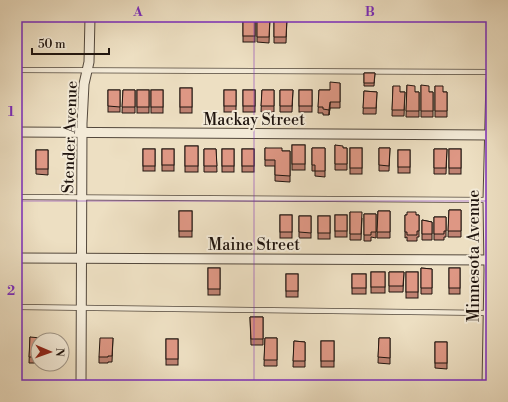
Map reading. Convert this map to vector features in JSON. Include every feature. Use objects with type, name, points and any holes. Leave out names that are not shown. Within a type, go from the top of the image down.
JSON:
[{"type":"street","name":"Stender Avenue","points":[[81,385],[82,132],[84,84],[88,70],[90,17]]},
{"type":"street","name":"Minnesota Avenue","points":[[487,385],[490,313],[489,200],[491,80]]},
{"type":"street","name":"Mackay Street","points":[[17,132],[490,135]]},
{"type":"street","name":"Maine Street","points":[[17,258],[489,260]]},
{"type":"lane","points":[[17,70],[491,72]]},
{"type":"lane","points":[[17,197],[489,200]]},
{"type":"lane","points":[[17,307],[490,313]]},
{"type":"building","points":[[243,17],[255,17],[255,36],[243,36]]},
{"type":"building","points":[[257,17],[270,17],[269,37],[257,37]]},
{"type":"building","points":[[274,17],[287,18],[286,37],[274,37]]},
{"type":"building","points":[[364,73],[375,73],[374,83],[364,83]]},
{"type":"building","points":[[330,82],[340,83],[340,102],[330,102],[329,110],[323,109],[323,107],[318,107],[319,90],[330,90]]},
{"type":"building","points":[[407,85],[415,86],[415,92],[419,92],[419,111],[406,111]]},
{"type":"building","points":[[421,85],[429,86],[429,92],[433,92],[433,111],[421,111]]},
{"type":"building","points":[[393,86],[400,86],[400,92],[405,92],[404,110],[392,110]]},
{"type":"building","points":[[435,86],[443,86],[443,92],[447,92],[447,111],[435,111]]},
{"type":"building","points":[[180,88],[192,88],[192,107],[180,107]]},
{"type":"building","points":[[108,90],[120,90],[120,107],[108,106]]},
{"type":"building","points":[[123,90],[135,90],[135,107],[122,107]]},
{"type":"building","points":[[137,90],[149,90],[149,107],[137,107]]},
{"type":"building","points":[[151,90],[163,90],[163,107],[151,107]]},
{"type":"building","points":[[224,90],[236,90],[236,106],[224,106]]},
{"type":"building","points":[[243,90],[255,90],[255,106],[243,106]]},
{"type":"building","points":[[262,90],[274,90],[274,106],[261,106]]},
{"type":"building","points":[[280,90],[293,90],[292,106],[280,106]]},
{"type":"building","points":[[299,90],[312,90],[312,106],[299,106]]},
{"type":"building","points":[[364,91],[377,92],[376,108],[363,108]]},
{"type":"building","points":[[292,145],[305,145],[305,164],[292,164]]},
{"type":"building","points":[[335,145],[347,148],[347,164],[335,164]]},
{"type":"building","points":[[185,146],[198,146],[198,166],[185,166]]},
{"type":"building","points":[[265,148],[282,148],[282,151],[290,151],[290,176],[275,175],[275,160],[265,160]]},
{"type":"building","points":[[312,148],[325,148],[325,171],[315,171],[315,165],[312,165]]},
{"type":"building","points":[[350,148],[362,148],[362,168],[350,168]]},
{"type":"building","points":[[379,148],[390,148],[389,166],[379,165]]},
{"type":"building","points":[[143,149],[155,149],[155,166],[143,166]]},
{"type":"building","points":[[162,149],[174,149],[174,165],[162,165]]},
{"type":"building","points":[[204,149],[216,149],[217,166],[204,166]]},
{"type":"building","points":[[222,149],[234,149],[234,166],[222,166]]},
{"type":"building","points":[[242,149],[254,149],[254,166],[242,166]]},
{"type":"building","points":[[434,149],[447,149],[446,168],[434,168]]},
{"type":"building","points":[[449,149],[461,149],[461,168],[449,168]]},
{"type":"building","points":[[36,150],[48,150],[48,169],[36,169]]},
{"type":"building","points":[[398,150],[410,150],[410,167],[398,167]]},
{"type":"building","points":[[449,210],[461,210],[461,231],[448,231]]},
{"type":"building","points":[[179,211],[192,211],[192,231],[179,231]]},
{"type":"building","points":[[378,211],[390,211],[390,232],[377,232]]},
{"type":"building","points":[[350,212],[362,212],[361,234],[350,234]]},
{"type":"building","points":[[407,212],[416,212],[416,215],[419,215],[419,231],[417,231],[417,235],[407,235],[407,232],[405,232],[405,215],[407,215]]},
{"type":"building","points":[[364,214],[376,214],[376,232],[371,232],[371,235],[364,235]]},
{"type":"building","points":[[280,215],[292,215],[292,232],[280,232]]},
{"type":"building","points":[[335,215],[347,215],[347,231],[335,231]]},
{"type":"building","points":[[299,216],[311,216],[311,233],[299,232]]},
{"type":"building","points":[[318,216],[330,216],[330,233],[318,233]]},
{"type":"building","points":[[434,217],[446,217],[446,231],[444,231],[444,234],[434,234]]},
{"type":"building","points":[[422,220],[432,222],[432,234],[422,234]]},
{"type":"building","points":[[208,268],[220,268],[220,289],[208,289]]},
{"type":"building","points":[[421,268],[432,269],[432,288],[421,288]]},
{"type":"building","points":[[449,268],[460,268],[460,288],[449,288]]},
{"type":"building","points":[[371,272],[385,272],[385,287],[371,287]]},
{"type":"building","points":[[389,272],[404,272],[403,286],[389,286]]},
{"type":"building","points":[[406,272],[418,272],[418,292],[406,292]]},
{"type":"building","points":[[286,274],[298,274],[298,291],[286,291]]},
{"type":"building","points":[[352,274],[366,274],[366,288],[352,288]]},
{"type":"building","points":[[250,317],[263,317],[263,339],[251,339]]},
{"type":"building","points":[[100,338],[113,338],[112,356],[99,357]]},
{"type":"building","points":[[265,338],[277,338],[277,360],[264,360]]},
{"type":"building","points":[[379,338],[390,338],[390,358],[378,357]]},
{"type":"building","points":[[166,339],[178,339],[178,359],[166,359]]},
{"type":"building","points":[[294,341],[305,342],[305,361],[293,361]]},
{"type":"building","points":[[321,341],[334,341],[334,361],[321,361]]},
{"type":"building","points":[[435,342],[447,342],[447,363],[435,363]]}]
